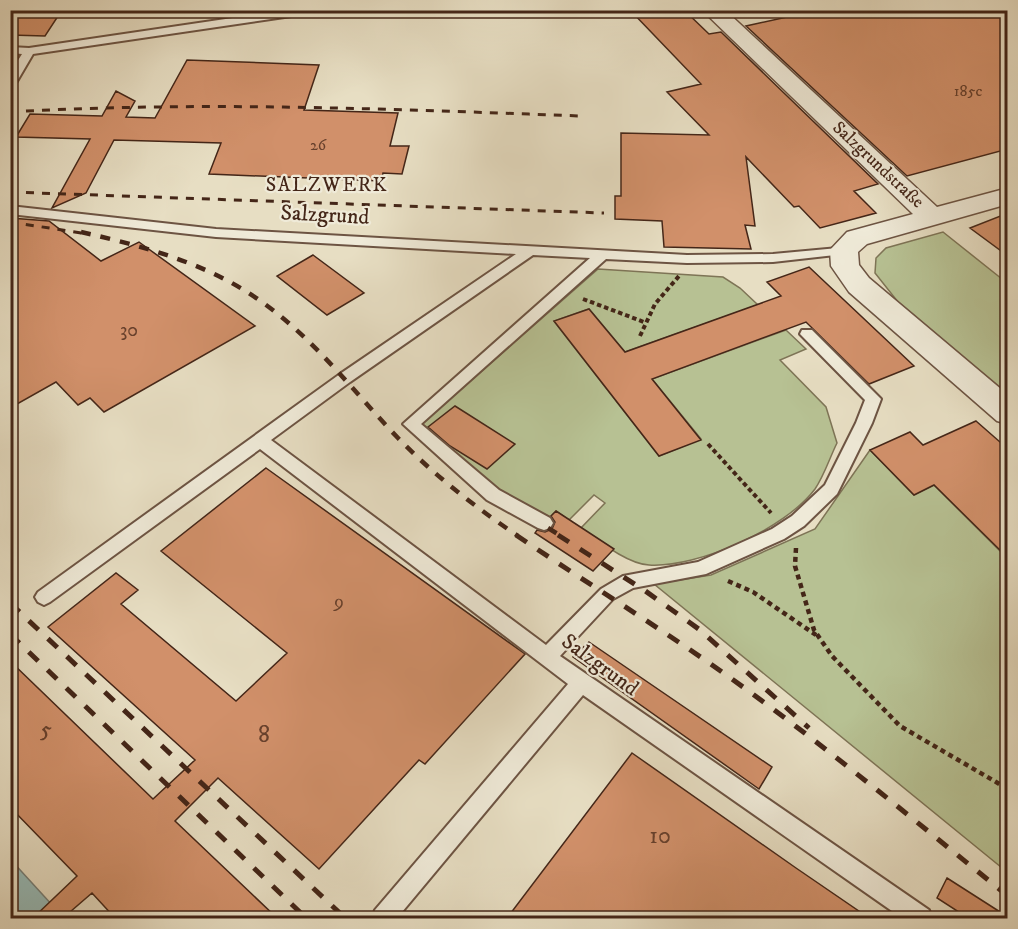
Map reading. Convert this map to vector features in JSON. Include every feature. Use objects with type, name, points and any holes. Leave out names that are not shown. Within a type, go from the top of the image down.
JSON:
[{"type":"street","name":"Salzgrundstraße","points":[[712,10],[932,217]]},
{"type":"street","points":[[932,217],[1008,196]]},
{"type":"street","name":"Salzgrundstraße","points":[[844,250],[857,238],[932,217]]},
{"type":"street","points":[[844,250],[845,266],[859,285],[1008,413]]},
{"type":"lane","points":[[10,50],[29,51],[312,10]]},
{"type":"lane","points":[[10,83],[29,51]]},
{"type":"lane","name":"Salzgrund","points":[[10,210],[216,233],[696,259],[773,258],[844,250]]},
{"type":"lane","points":[[44,597],[345,378],[531,250]]},
{"type":"lane","points":[[544,523],[493,495],[411,424],[603,254]]},
{"type":"lane","points":[[547,657],[607,594],[629,581],[700,569],[792,526],[831,489],[864,423],[873,399],[807,334]]},
{"type":"lane","name":"Salzgrund","points":[[260,440],[581,683],[921,918]]},
{"type":"lane","points":[[383,918],[581,683]]},
{"type":"path","points":[[640,336],[644,322],[660,294],[696,259]]},
{"type":"path","points":[[561,291],[644,322]]},
{"type":"path","points":[[708,444],[792,526],[795,566],[814,630],[832,656],[900,726],[1008,789]]},
{"type":"path","points":[[700,569],[753,592],[819,636]]},
{"type":"green space","points":[[943,232],[1007,283],[1007,394],[898,302],[875,273],[876,258],[886,248]]},
{"type":"green space","points":[[598,269],[723,277],[740,288],[758,305],[625,352],[589,309],[554,321],[659,456],[701,439],[652,379],[786,330],[806,349],[780,360],[826,407],[837,443],[818,484],[801,504],[762,531],[715,553],[669,564],[640,564],[613,551],[581,528],[605,503],[594,495],[569,520],[556,511],[550,517],[508,496],[418,427]]},
{"type":"green space","points":[[870,450],[914,495],[934,485],[1007,558],[1007,872],[654,584],[711,575],[815,529]]},
{"type":"water","points":[[11,860],[64,918],[11,918]]},
{"type":"building","points":[[10,10],[62,10],[45,36],[10,35]]},
{"type":"building","points":[[630,10],[684,10],[709,34],[721,32],[878,184],[854,191],[876,213],[820,228],[799,206],[794,207],[746,157],[755,226],[745,225],[751,249],[664,247],[662,221],[615,219],[615,196],[621,196],[621,133],[709,135],[667,92],[701,84]]},
{"type":"building","points":[[819,10],[1008,10],[1008,149],[907,176],[746,26]]},
{"type":"building","points":[[187,60],[319,65],[304,110],[398,113],[390,146],[409,146],[402,174],[383,173],[381,181],[209,174],[221,143],[114,140],[86,193],[52,208],[90,139],[16,137],[30,114],[102,116],[116,91],[135,101],[126,117],[155,118]]},
{"type":"building","points":[[1008,213],[1008,256],[970,228]]},
{"type":"building","points":[[10,218],[49,221],[101,261],[139,242],[255,326],[104,412],[90,398],[78,405],[56,382],[10,408]]},
{"type":"building","points":[[313,255],[364,293],[327,315],[277,276]]},
{"type":"building","points":[[809,267],[914,366],[869,384],[806,322],[652,379],[701,440],[659,456],[554,321],[589,309],[625,352],[781,296],[767,282]]},
{"type":"building","points":[[455,406],[515,444],[487,469],[450,446],[428,427]]},
{"type":"building","points":[[976,421],[1008,449],[1008,558],[934,485],[914,495],[870,450],[910,432],[923,445]]},
{"type":"building","points":[[266,468],[525,654],[425,764],[419,760],[319,869],[218,778],[175,821],[277,918],[115,918],[92,893],[63,918],[33,918],[77,876],[10,807],[10,661],[153,799],[195,760],[48,627],[116,573],[138,590],[121,604],[236,701],[287,653],[161,551]]},
{"type":"building","points":[[556,511],[614,549],[593,571],[535,533],[537,530],[545,532],[552,529],[555,522],[551,516]]},
{"type":"building","points":[[589,642],[772,767],[759,789],[573,657]]},
{"type":"building","points":[[632,753],[796,868],[869,918],[507,918]]},
{"type":"building","points":[[947,878],[1008,918],[968,918],[937,898]]},
{"type":"railway","points":[[10,112],[224,107],[580,116]]},
{"type":"railway","points":[[10,192],[604,213]]},
{"type":"railway","points":[[10,222],[88,234]]},
{"type":"railway","points":[[81,232],[173,257],[218,276],[259,300],[315,348],[398,438],[440,478],[518,536]]},
{"type":"railway","points":[[548,528],[561,536]]},
{"type":"railway","points":[[516,535],[743,687],[844,763],[1008,896]]},
{"type":"railway","points":[[558,535],[644,590],[700,630],[809,728]]},
{"type":"railway","points":[[10,603],[345,918]]},
{"type":"railway","points":[[10,634],[306,918]]},
{"type":"district","name":"SALZWERK","points":[[327,185]]}]
